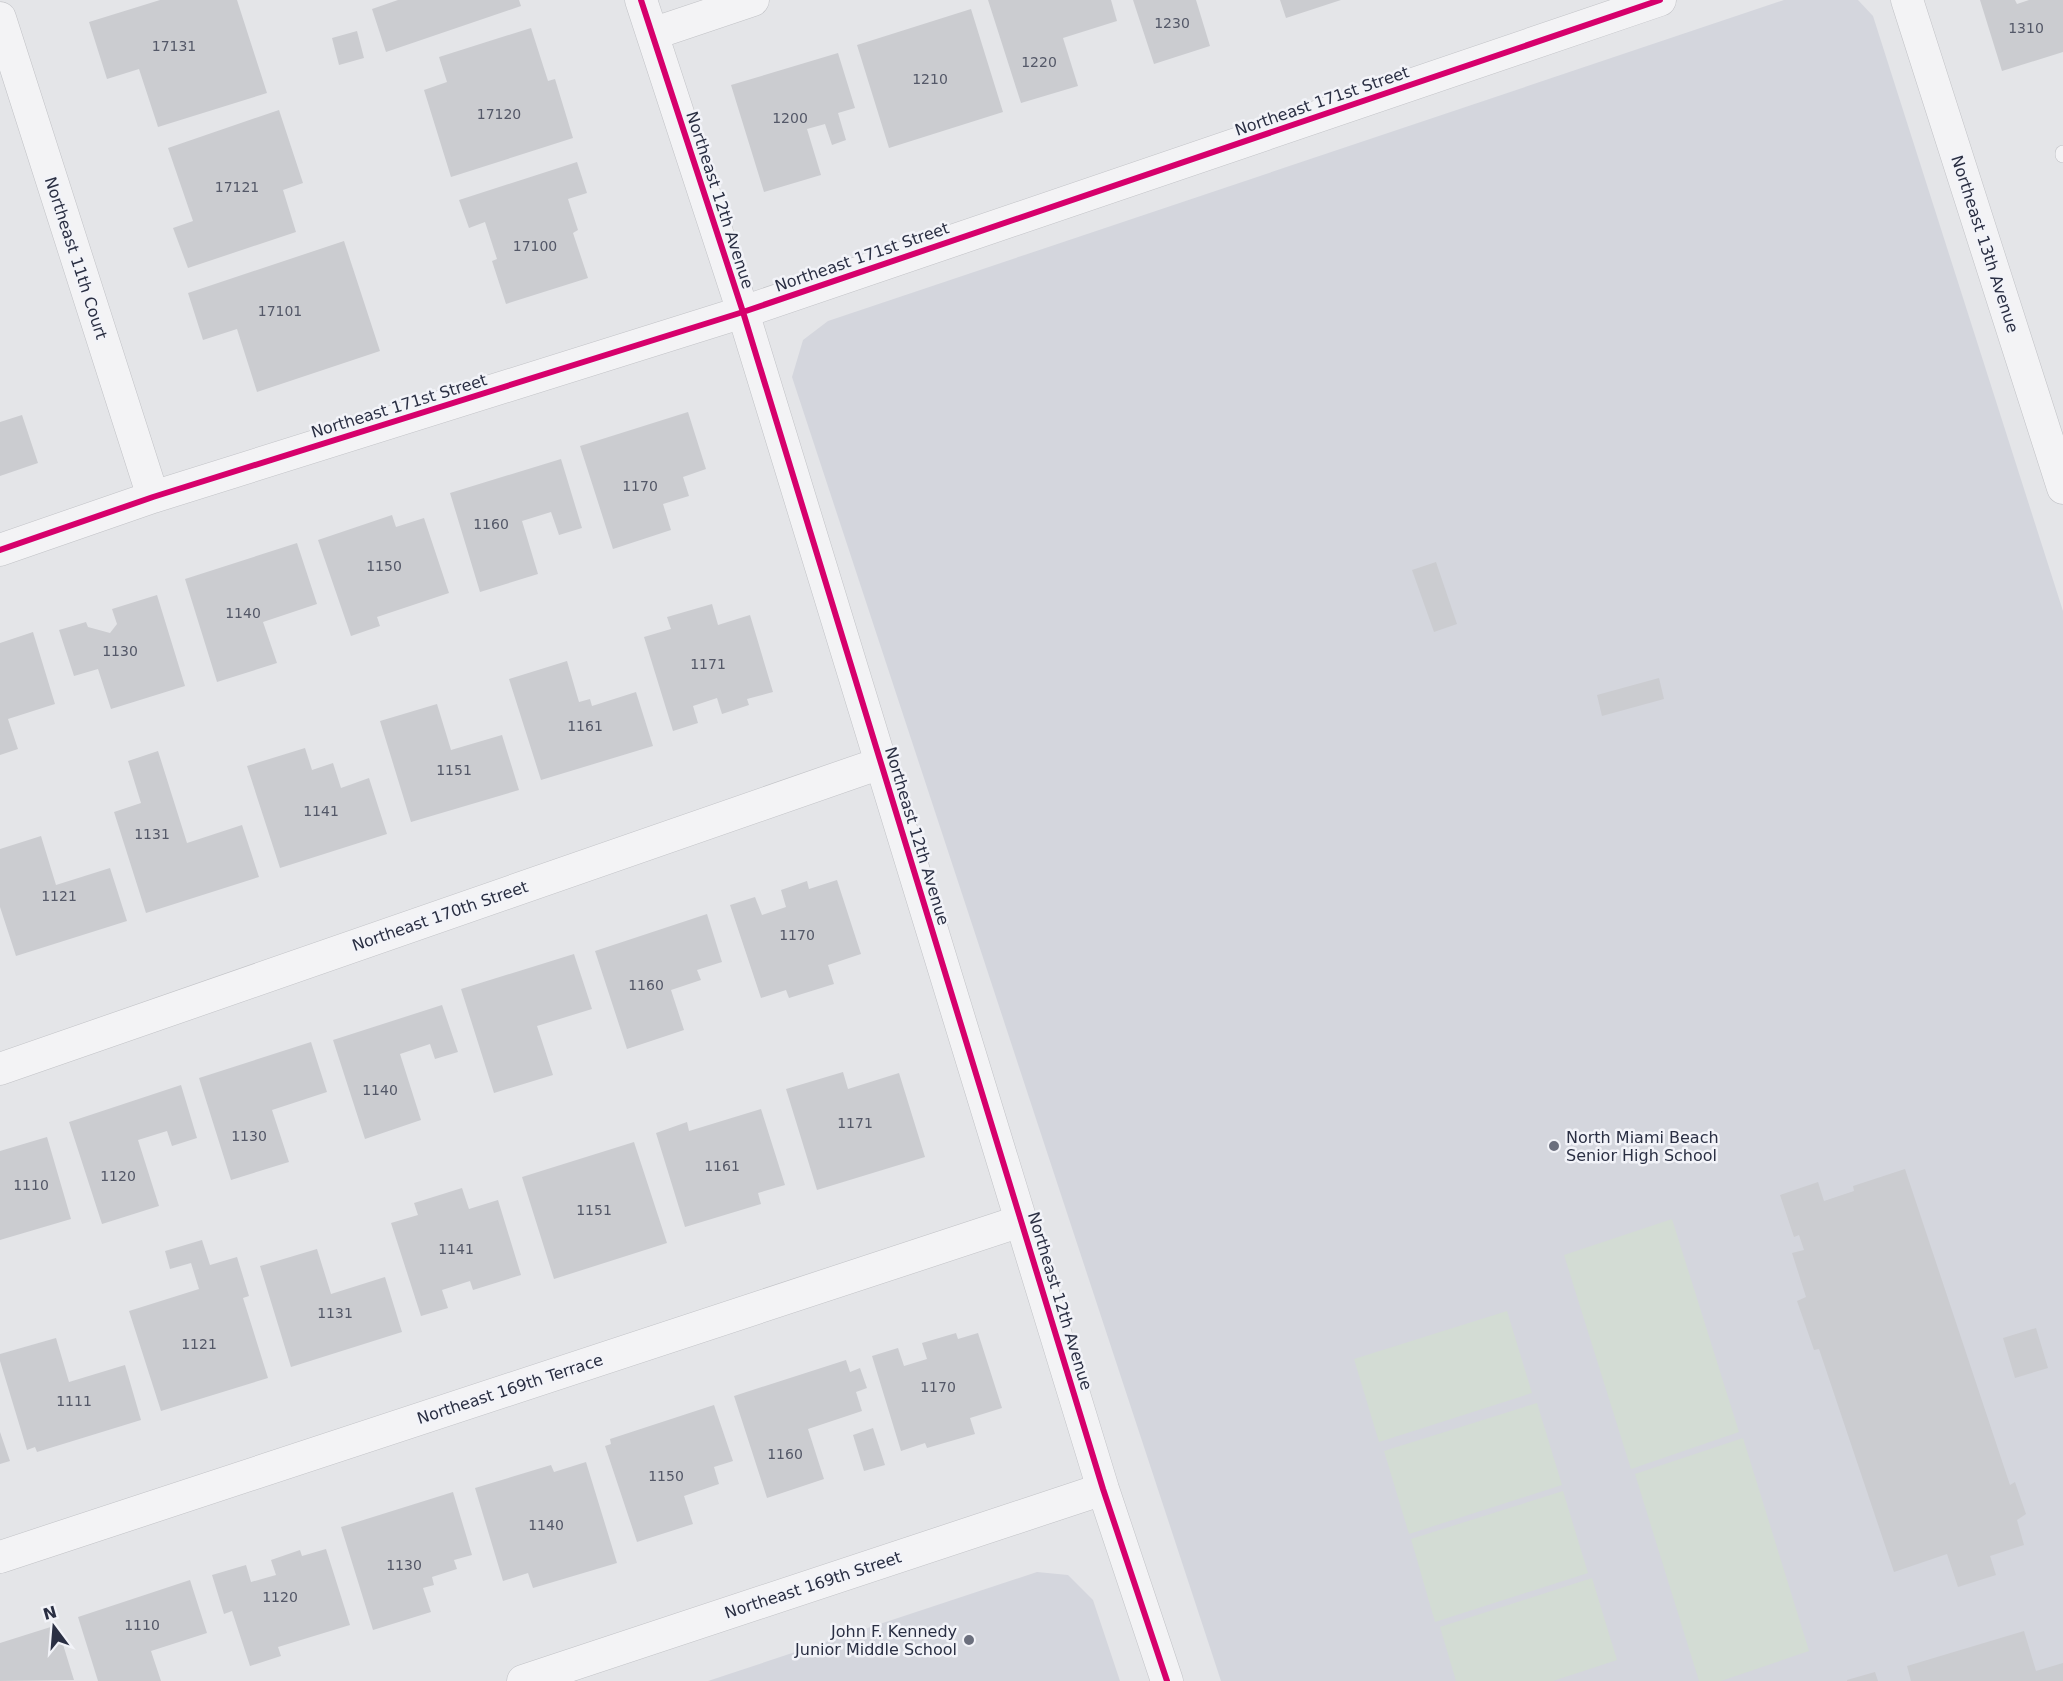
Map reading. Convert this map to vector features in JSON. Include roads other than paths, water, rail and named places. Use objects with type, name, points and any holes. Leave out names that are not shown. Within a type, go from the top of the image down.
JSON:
[{"type":"street","name":"Northeast 12th Avenue","points":[[641,0],[743,312],[1103,1489],[1167,1681]]},
{"type":"street","points":[[652,34],[753,0]]},
{"type":"street","name":"Northeast 171st Street","points":[[0,550],[153,497],[743,312],[1660,0]]},
{"type":"street","name":"Northeast 13th Avenue","points":[[1907,0],[2063,488]]},
{"type":"street","name":"Northeast 11th Court","points":[[0,18],[153,497]]},
{"type":"street","name":"Northeast 170th Street","points":[[0,1070],[881,763]]},
{"type":"street","name":"Northeast 169th Terrace","points":[[0,1557],[1021,1221]]},
{"type":"street","name":"Northeast 169th Street","points":[[523,1681],[1103,1489]]},
{"type":"place","name":"North Miami Beach Senior High School","points":[[1554,1146]]},
{"type":"place","name":"John F. Kennedy Junior Middle School","points":[[969,1640]]}]
